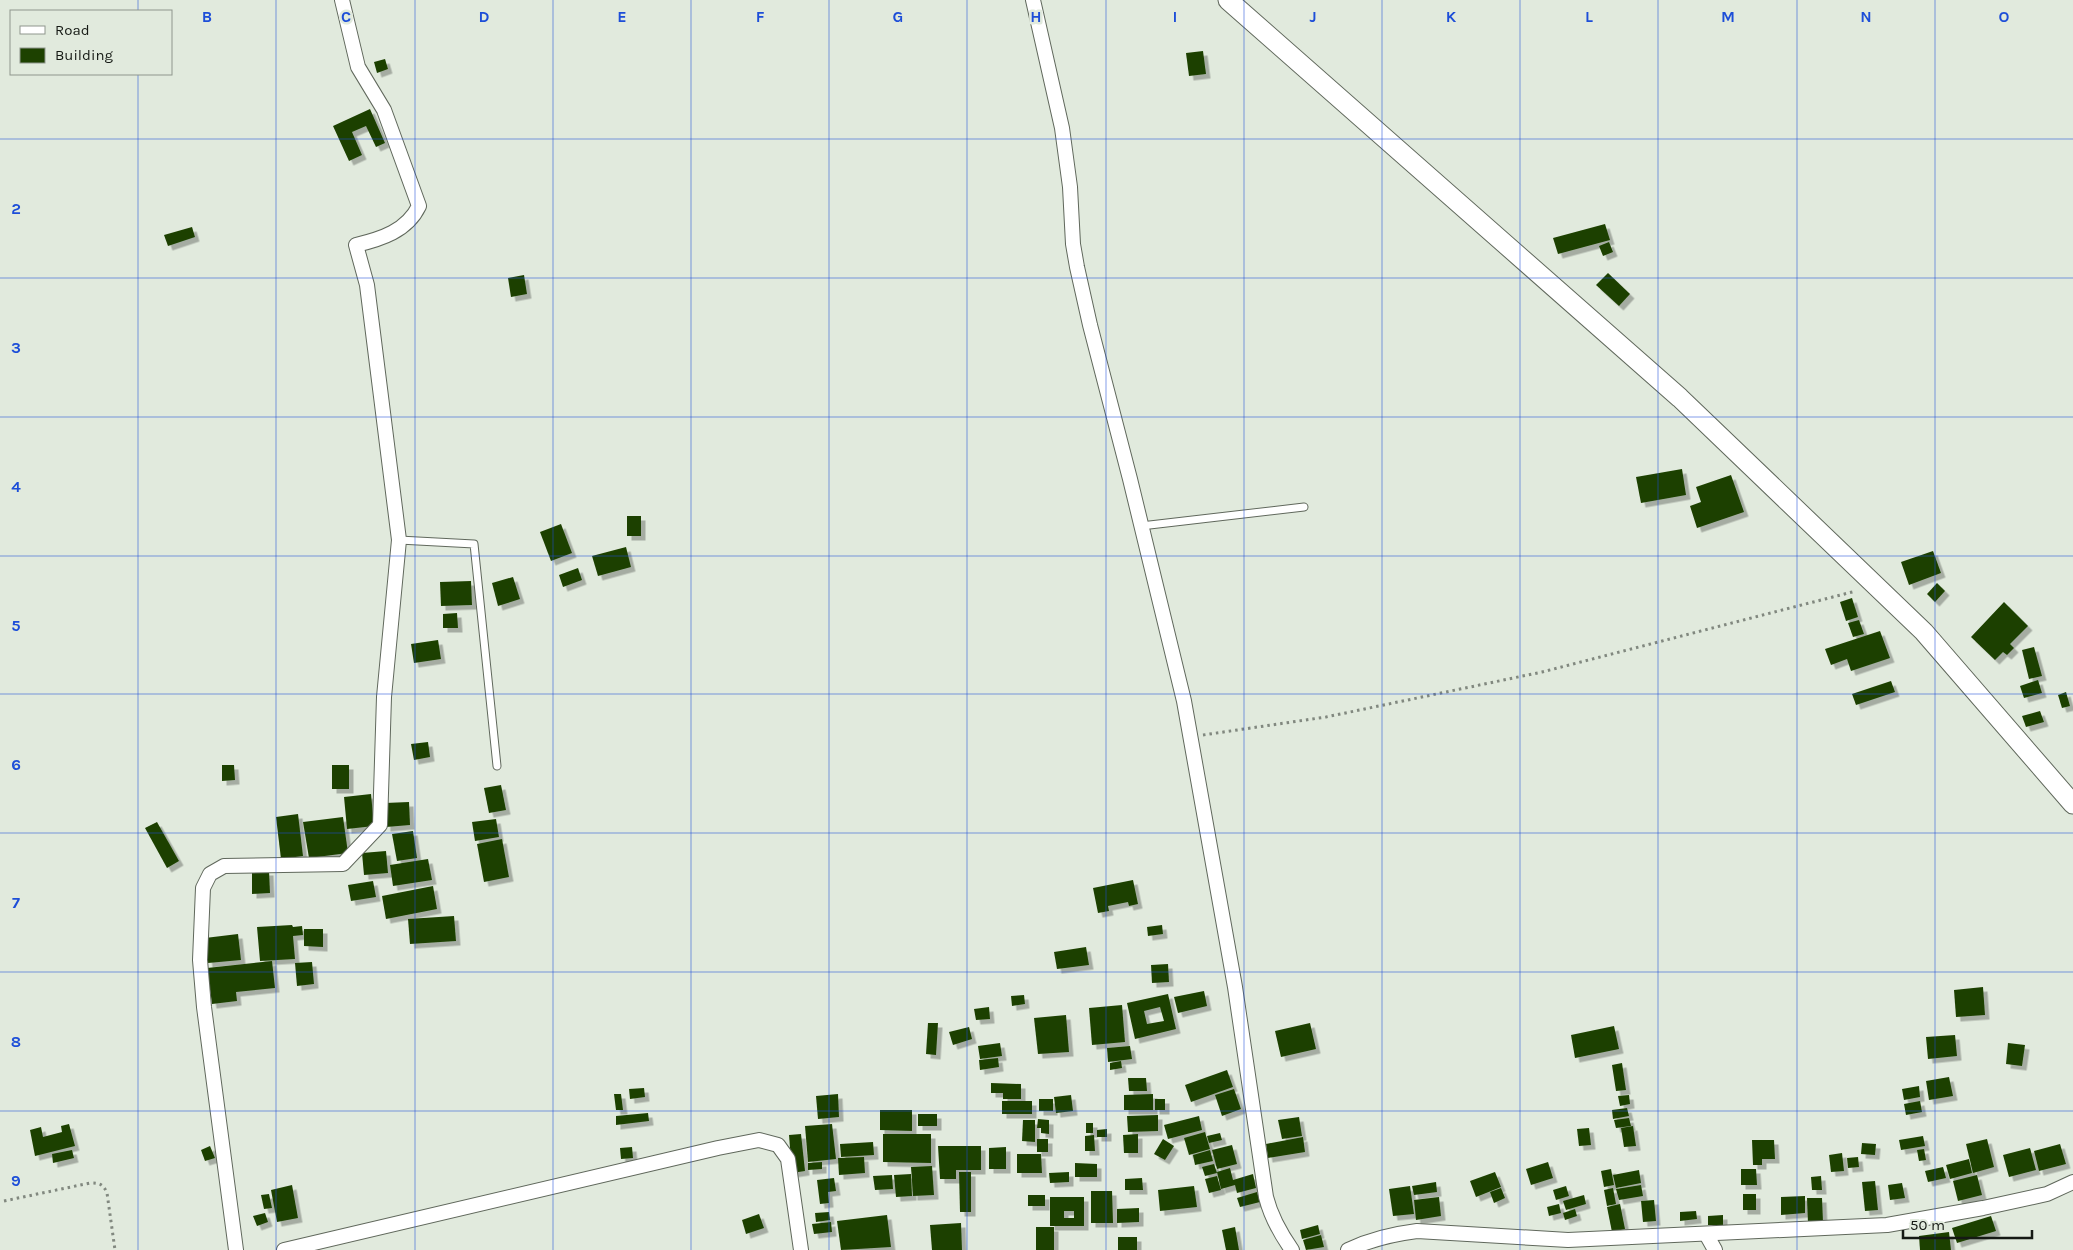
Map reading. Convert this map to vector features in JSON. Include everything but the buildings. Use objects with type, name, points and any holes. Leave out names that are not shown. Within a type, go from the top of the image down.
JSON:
[{"type":"main road","points":[[1228,0],[1680,398],[1924,632],[2073,804]]},
{"type":"street","points":[[236,1250],[204,1007],[200,960],[203,888],[210,874],[224,866],[343,864],[380,825],[384,697],[400,540],[367,285],[356,245],[382,239],[413,219],[419,206],[384,110],[358,67],[342,0]]},
{"type":"street","points":[[1033,0],[1062,128],[1070,187],[1073,244],[1077,267],[1184,701],[1235,987],[1266,1197],[1270,1213],[1292,1250]]},
{"type":"street","points":[[284,1250],[759,1140],[778,1145],[788,1159],[801,1250]]},
{"type":"street","points":[[1348,1250],[1375,1239],[1417,1231],[1568,1240],[1887,1225],[1983,1208],[2046,1194],[2073,1182]]},
{"type":"street","points":[[1706,1234],[1715,1250]]},
{"type":"lane","points":[[1141,526],[1304,507]]},
{"type":"lane","points":[[400,540],[474,544],[498,766]]},
{"type":"path","points":[[1190,737],[1326,717],[1542,672],[1876,586]]},
{"type":"path","points":[[4,1201],[90,1182],[98,1182],[104,1186],[107,1193],[115,1250]]}]
